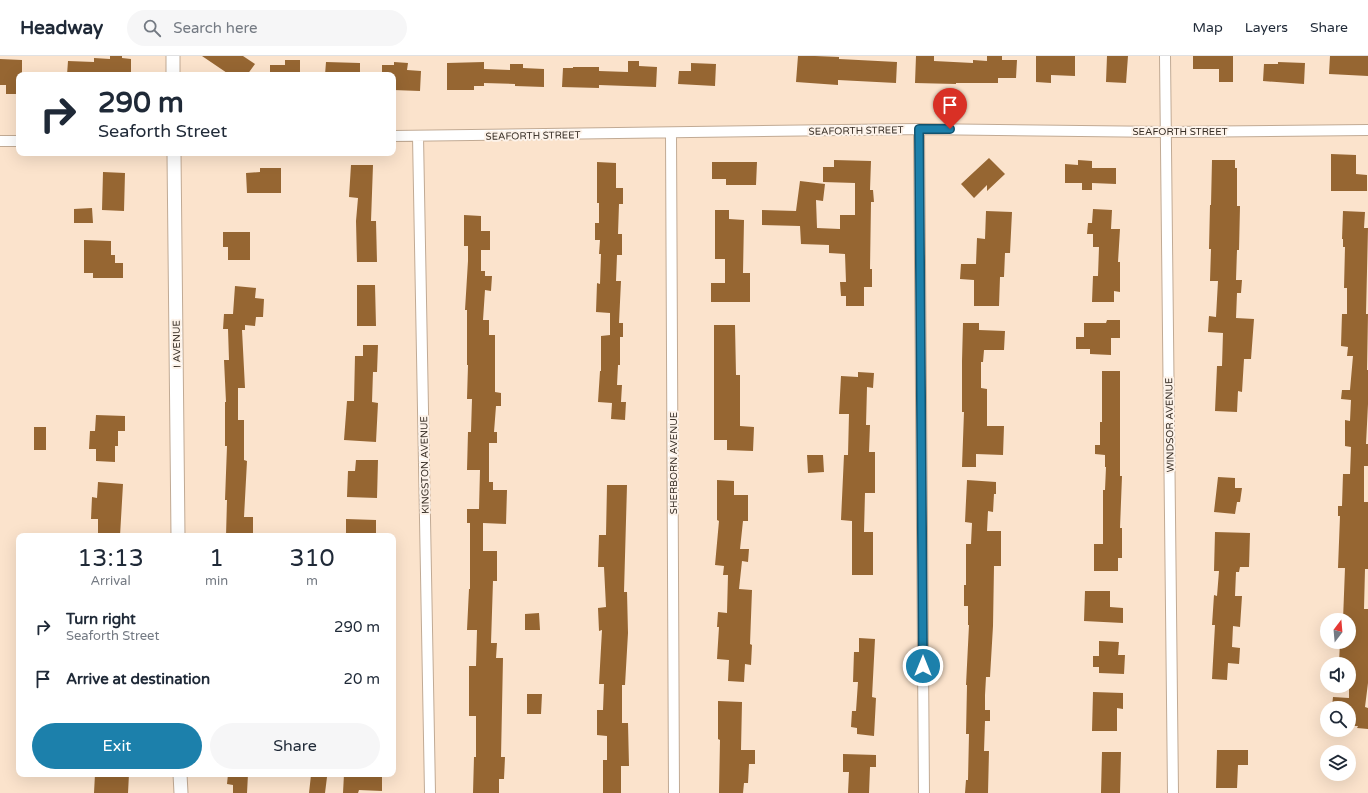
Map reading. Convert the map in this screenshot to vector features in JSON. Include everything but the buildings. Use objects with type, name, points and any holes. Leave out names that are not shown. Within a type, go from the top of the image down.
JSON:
[{"type":"main road","points":[[173,56],[173,72]]},
{"type":"main road","name":"I AVENUE","points":[[174,156],[178,533]]},
{"type":"main road","points":[[180,777],[181,793]]},
{"type":"street","name":"WINDSOR AVENUE","points":[[1165,56],[1173,793]]},
{"type":"street","name":"SEAFORTH STREET","points":[[396,136],[919,129],[1166,132],[1368,130]]},
{"type":"street","points":[[919,129],[924,793]]},
{"type":"street","name":"SHERBORN AVENUE","points":[[671,133],[674,793]]},
{"type":"street","name":"KINGSTON AVENUE","points":[[418,136],[430,793]]},
{"type":"street","points":[[0,141],[16,141]]},
{"type":"route","points":[[923,666],[919,129],[950,129]]}]
